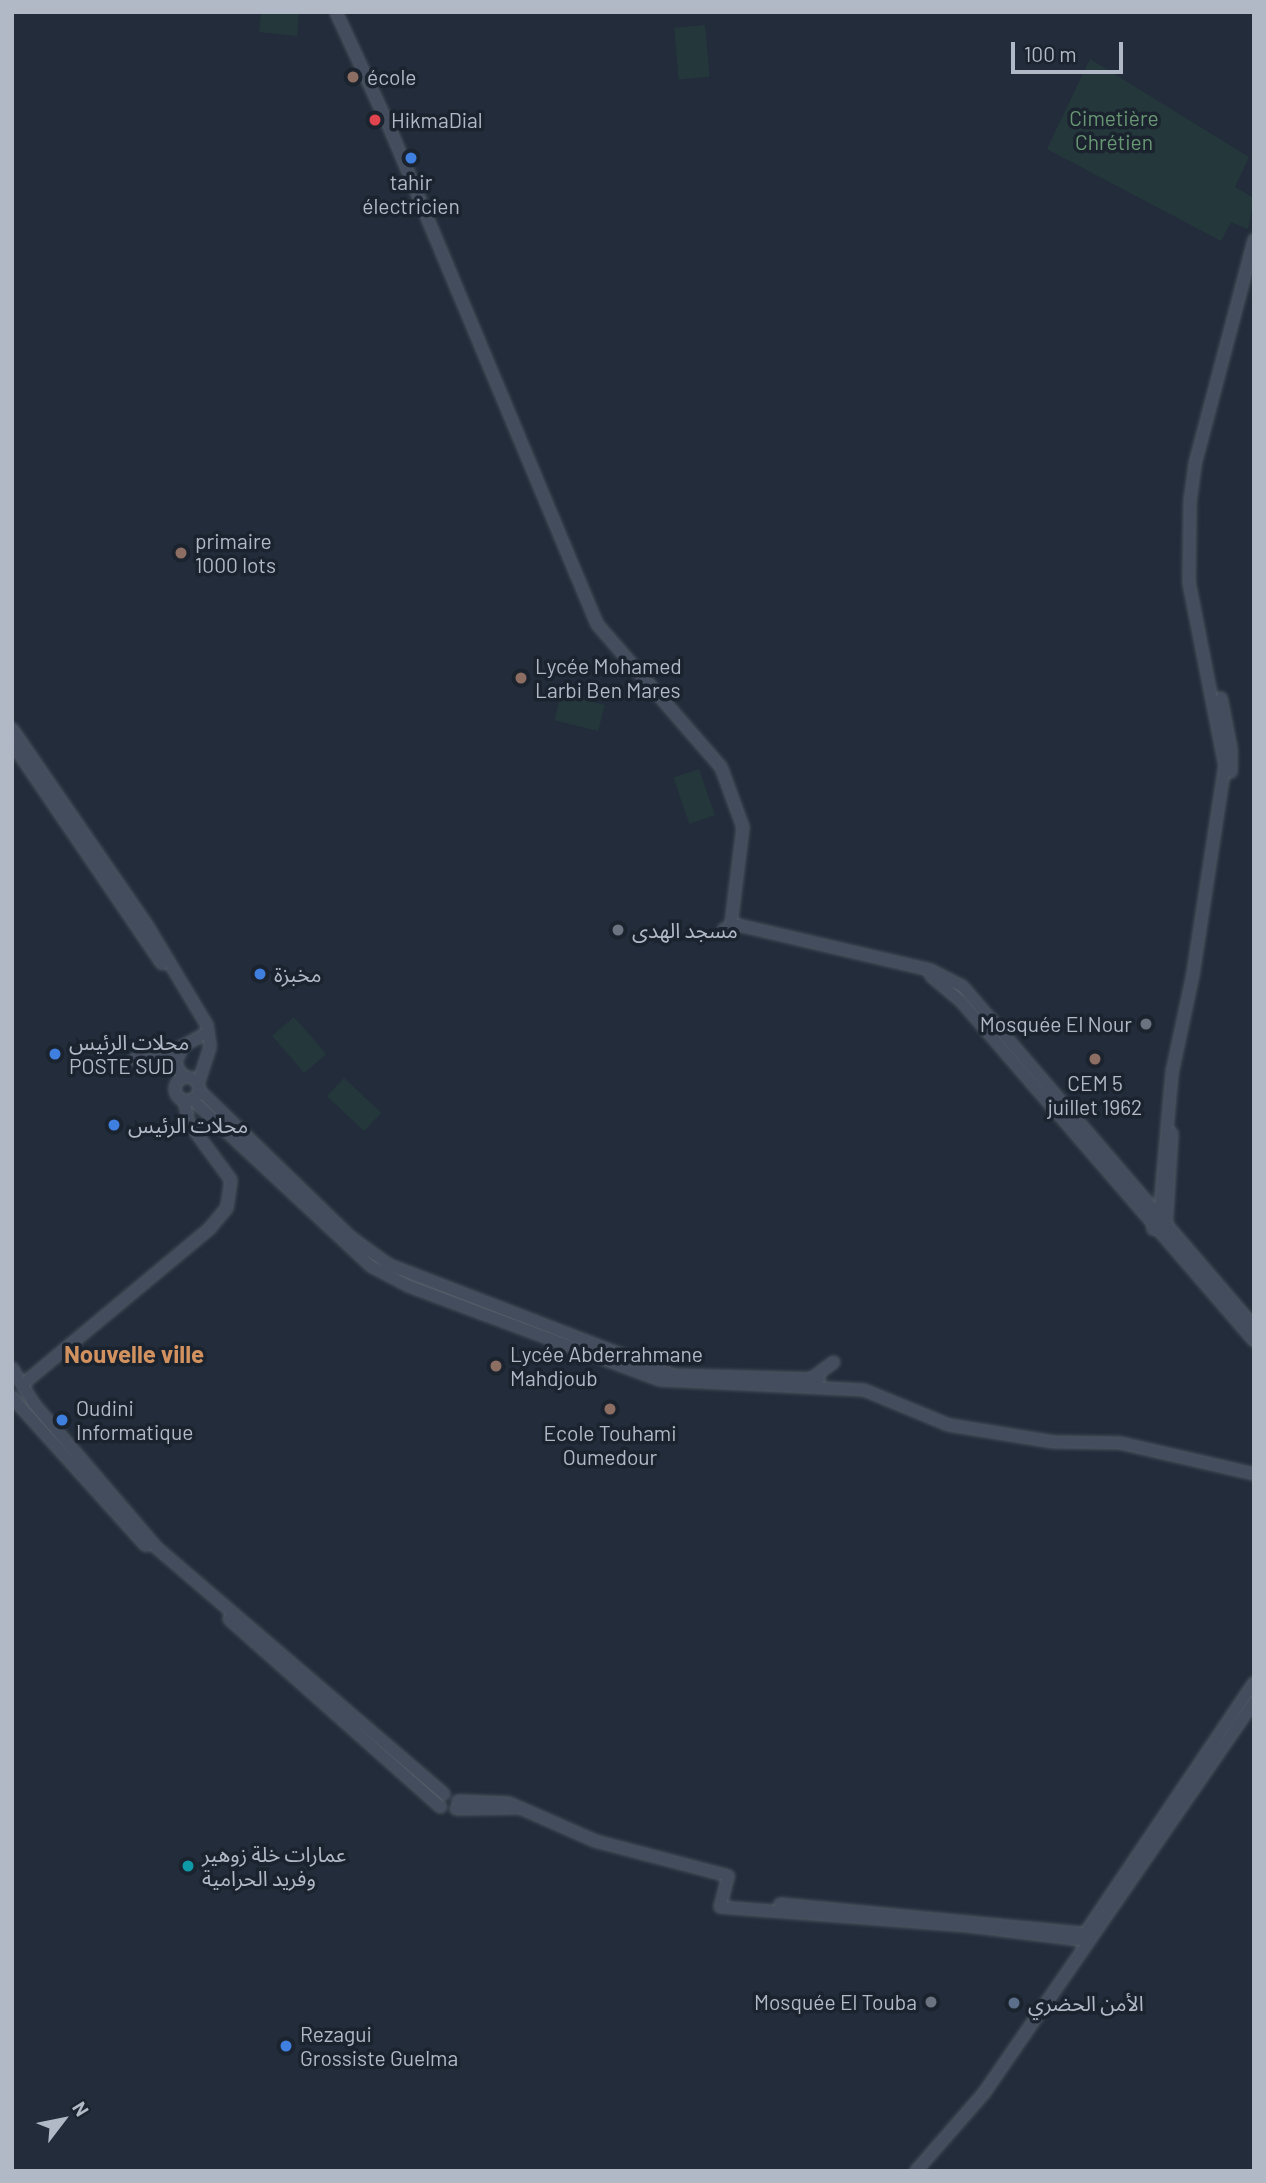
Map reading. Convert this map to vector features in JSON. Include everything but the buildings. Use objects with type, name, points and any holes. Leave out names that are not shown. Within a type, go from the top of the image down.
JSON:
[{"type":"street","points":[[336,12],[391,131],[597,624],[721,767],[743,827],[727,927],[919,969],[961,1001],[1156,1224],[1254,1341]]},
{"type":"street","points":[[1156,1224],[1167,1104],[1193,974],[1225,766],[1189,583],[1195,464],[1254,240]]},
{"type":"street","points":[[1166,1228],[1177,1083],[1200,974],[1232,757],[1196,584],[1195,464]]},
{"type":"street","points":[[12,729],[148,927],[208,1032],[206,1068],[193,1093],[189,1123],[231,1180],[227,1208],[210,1228],[20,1383],[12,1397],[135,1536],[447,1812],[457,1805],[509,1803],[595,1842],[728,1876],[721,1903],[1087,1937]]},
{"type":"street","points":[[12,743],[208,1032]]},
{"type":"street","points":[[134,1059],[162,1057],[208,1032]]},
{"type":"street","points":[[184,1046],[175,1064],[193,1093],[347,1248],[381,1272],[661,1380],[863,1390],[949,1425],[1054,1442],[1120,1443],[1254,1474]]},
{"type":"street","points":[[184,1077],[175,1089],[193,1093],[349,1236],[389,1265],[674,1375],[829,1380]]},
{"type":"street","points":[[1156,1224],[1166,1228],[1254,1327]]},
{"type":"street","points":[[811,1378],[834,1362]]},
{"type":"street","points":[[12,1368],[20,1383],[157,1548],[444,1794],[451,1793],[457,1805]]},
{"type":"street","points":[[916,2171],[984,2093],[1254,1683]]},
{"type":"street","points":[[1087,1937],[1254,1702]]},
{"type":"street","points":[[441,1807],[444,1794]]},
{"type":"green space","points":[[261,12],[299,12],[297,36],[259,32]]},
{"type":"green space","points":[[705,25],[710,77],[679,80],[674,28]]},
{"type":"green space","name":"Cimetière Chrétien","points":[[1090,59],[1249,157],[1235,187],[1254,198],[1248,229],[1231,222],[1221,241],[1047,149]]},
{"type":"green space","points":[[561,694],[605,705],[598,731],[554,720]]},
{"type":"green space","points":[[699,769],[715,815],[689,824],[673,778]]},
{"type":"green space","points":[[294,1017],[326,1054],[304,1073],[272,1036]]},
{"type":"green space","points":[[344,1078],[381,1113],[364,1131],[327,1096]]},
{"type":"place","name":"école","points":[[353,77]]},
{"type":"place","name":"HikmaDial","points":[[375,120]]},
{"type":"place","name":"tahir électricien","points":[[411,158]]},
{"type":"place","name":"primaire 1000 lots","points":[[181,553]]},
{"type":"place","name":"Lycée Mohamed Larbi Ben Mares","points":[[521,678]]},
{"type":"place","name":"مسجد الهدى","points":[[618,930]]},
{"type":"place","name":"مخبزة","points":[[260,974]]},
{"type":"place","name":"Mosquée El Nour","points":[[1146,1024]]},
{"type":"place","name":"محلات الرئيس POSTE SUD","points":[[55,1054]]},
{"type":"place","name":"CEM 5 juillet 1962","points":[[1095,1059]]},
{"type":"place","name":"محلات الرئيس","points":[[114,1125]]},
{"type":"place","name":"Lycée Abderrahmane Mahdjoub","points":[[496,1366]]},
{"type":"place","name":"Ecole Touhami Oumedour","points":[[610,1409]]},
{"type":"place","name":"Oudini Informatique","points":[[62,1420]]},
{"type":"place","name":"عمارات خلة زوهير وفريد الحرامية","points":[[188,1866]]},
{"type":"place","name":"Mosquée El Touba","points":[[931,2002]]},
{"type":"place","name":"الأمن الحضري","points":[[1014,2003]]},
{"type":"place","name":"Rezagui Grossiste Guelma","points":[[286,2046]]},
{"type":"district","name":"Nouvelle ville","points":[[134,1354]]}]
